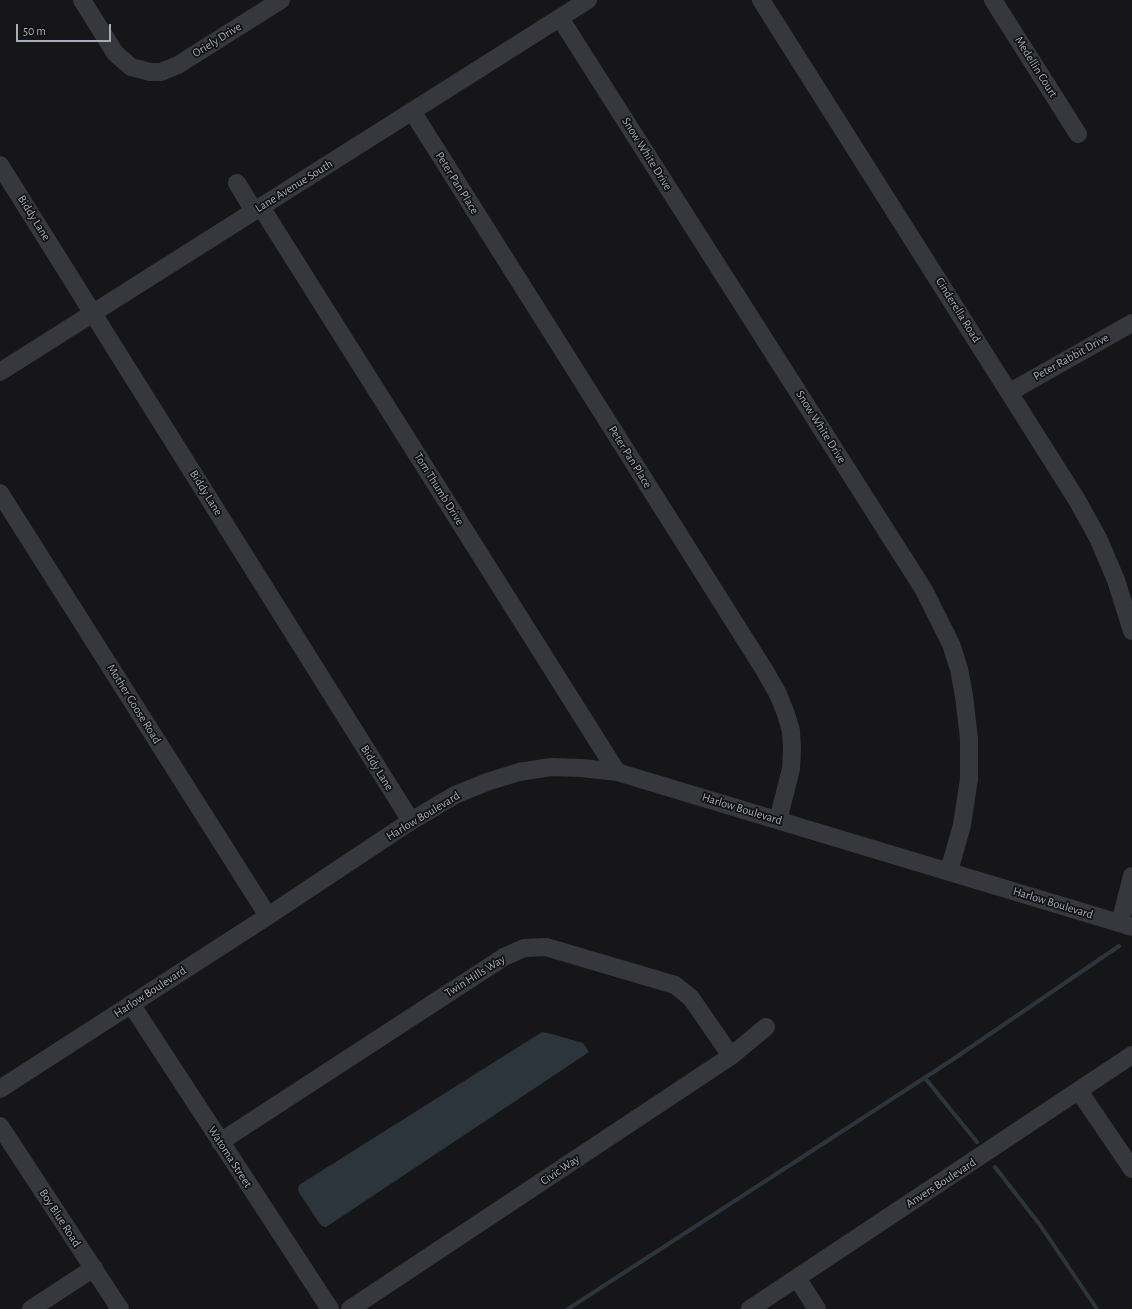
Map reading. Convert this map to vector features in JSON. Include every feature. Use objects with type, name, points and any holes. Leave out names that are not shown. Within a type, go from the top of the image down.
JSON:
[{"type":"street","name":"Oriely Drive","points":[[82,0],[115,53],[131,67],[150,72],[161,72],[178,65],[281,0]]},
{"type":"street","name":"Lane Avenue South","points":[[0,372],[588,0]]},
{"type":"street","name":"Cinderella Road","points":[[762,0],[1077,500],[1098,538],[1116,580],[1132,631]]},
{"type":"street","name":"Medellin Court","points":[[993,0],[1078,134]]},
{"type":"street","name":"Snow White Drive","points":[[560,18],[924,590],[951,644],[959,669],[970,739],[969,779],[962,825],[949,871]]},
{"type":"street","name":"Peter Pan Place","points":[[412,111],[765,671],[778,694],[791,731],[792,749],[791,769],[778,820]]},
{"type":"street","name":"Biddy Lane","points":[[0,165],[411,821]]},
{"type":"street","name":"Tom Thumb Drive","points":[[237,183],[258,209],[617,772]]},
{"type":"street","name":"Peter Rabbit Drive","points":[[1010,392],[1132,323]]},
{"type":"street","name":"Mother Goose Road","points":[[0,493],[268,916]]},
{"type":"street","name":"Harlow Boulevard","points":[[0,1089],[268,916],[411,821],[455,795],[487,782],[519,772],[551,767],[582,768],[617,772],[1126,925]]},
{"type":"street","points":[[1126,925],[1132,876]]},
{"type":"street","name":"Twin Hills Way","points":[[220,1142],[504,957],[524,948],[546,947],[675,985],[691,998],[731,1056]]},
{"type":"street","name":"Watoma Street","points":[[130,1004],[330,1309]]},
{"type":"street","name":"Civic Way","points":[[350,1309],[731,1056],[766,1026]]},
{"type":"street","name":"Anvers Boulevard","points":[[750,1309],[1132,1055]]},
{"type":"street","points":[[1079,1091],[1132,1169]]},
{"type":"street","name":"Boy Blue Road","points":[[0,1126],[120,1309]]},
{"type":"street","points":[[31,1309],[94,1268]]},
{"type":"street","points":[[797,1278],[817,1309]]},
{"type":"shaded area","points":[[542,1032],[583,1043],[589,1052],[326,1227],[319,1223],[300,1194],[298,1189],[299,1185]]},
{"type":"waterway","points":[[568,1309],[949,1062],[1119,946]]},
{"type":"waterway","points":[[925,1078],[977,1142]]},
{"type":"waterway","points":[[995,1167],[1040,1225],[1097,1309]]}]
